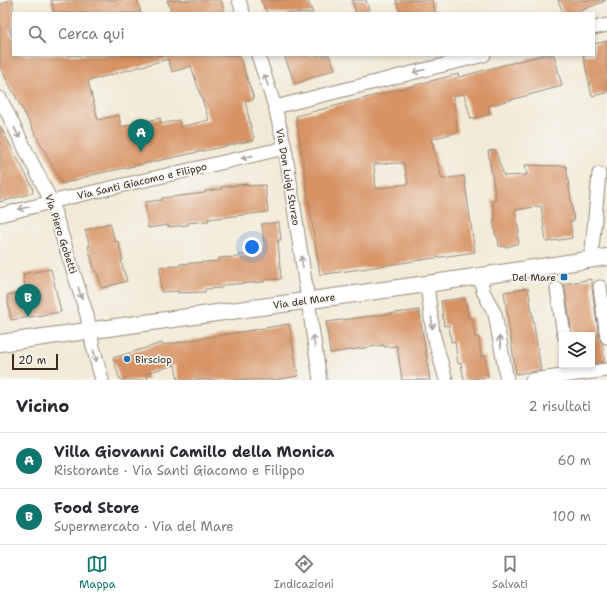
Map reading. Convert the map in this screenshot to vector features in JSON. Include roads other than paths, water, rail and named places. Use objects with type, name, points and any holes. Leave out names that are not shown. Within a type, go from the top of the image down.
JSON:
[{"type":"street","points":[[239,0],[243,12]]},
{"type":"street","points":[[595,28],[607,24]]},
{"type":"street","name":"Via Don Luigi Sturzo","points":[[258,56],[275,107],[285,148],[320,380]]},
{"type":"street","points":[[275,107],[480,56]]},
{"type":"street","name":"Via Piero Gobetti","points":[[0,98],[51,201],[86,315],[102,380]]},
{"type":"street","name":"Via Santi Giacomo e Filippo","points":[[0,215],[51,201],[285,148]]},
{"type":"street","points":[[591,260],[599,174]]},
{"type":"street","name":"Via del Mare","points":[[0,343],[427,284],[607,257]]},
{"type":"street","points":[[480,276],[483,291],[495,314],[507,380]]},
{"type":"street","points":[[427,284],[433,334],[446,380]]},
{"type":"street","points":[[600,286],[607,337]]},
{"type":"street","points":[[557,289],[564,332]]},
{"type":"street","points":[[532,380],[570,373],[607,370]]},
{"type":"place","name":"Villa Giovanni Camillo della Monica","points":[[141,152]]},
{"type":"place","name":"Del Mare","points":[[564,277]]},
{"type":"place","name":"Food Store","points":[[28,317]]},
{"type":"place","name":"Birsciop","points":[[127,359]]}]
